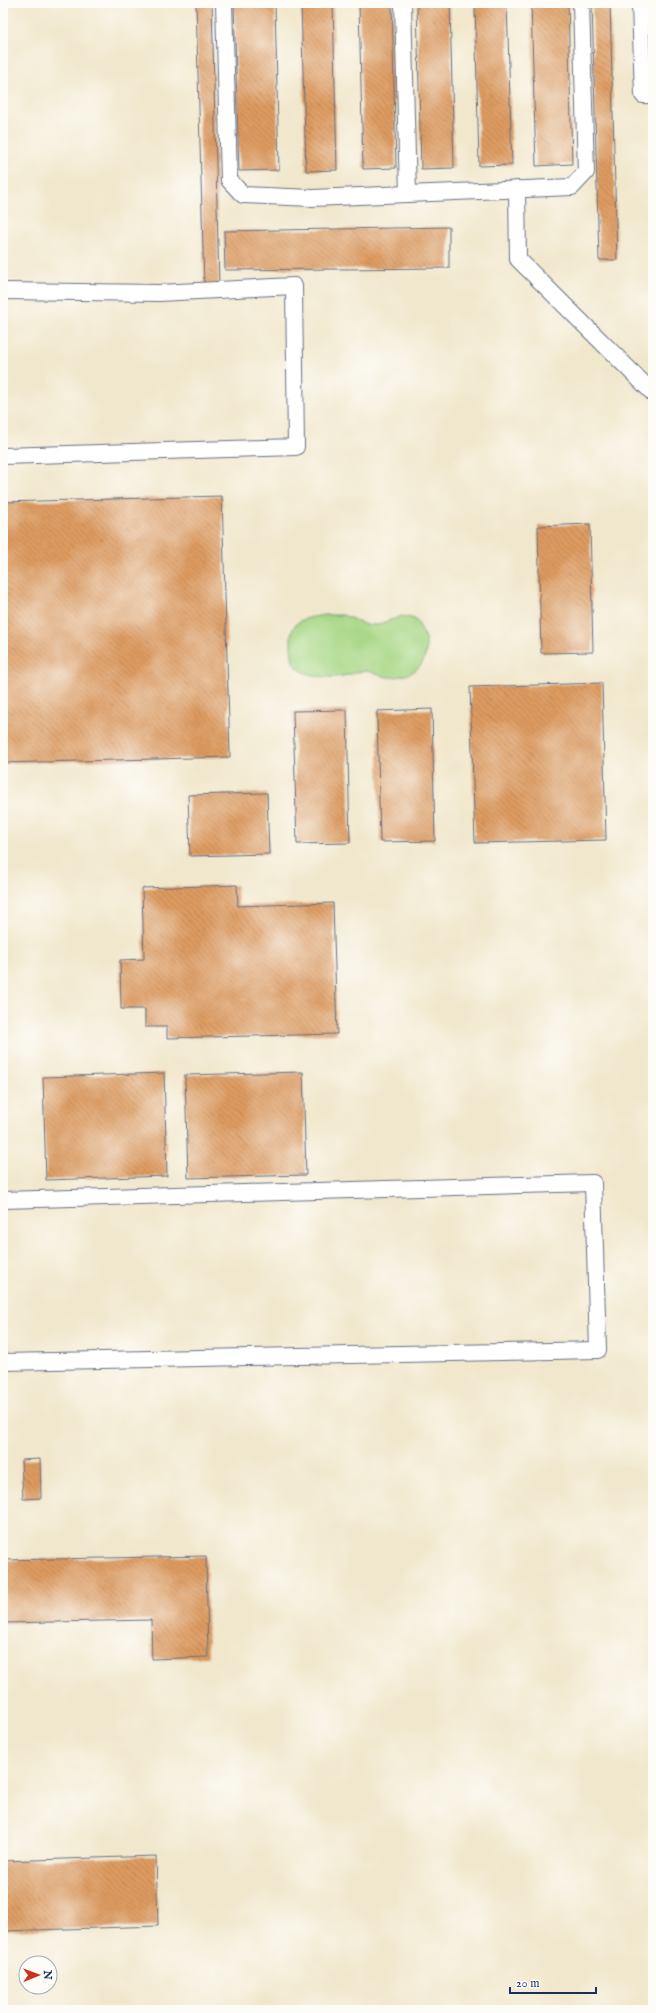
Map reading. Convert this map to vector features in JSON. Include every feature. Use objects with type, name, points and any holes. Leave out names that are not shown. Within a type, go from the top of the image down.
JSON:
[{"type":"lane","points":[[224,3],[229,180],[243,195],[312,198],[572,187],[586,172],[581,3]]},
{"type":"lane","points":[[404,3],[408,194]]},
{"type":"lane","points":[[640,3],[643,95],[653,95]]},
{"type":"lane","points":[[516,189],[518,259],[653,393]]},
{"type":"lane","points":[[3,291],[159,293],[294,286],[296,439],[296,447],[3,456]]},
{"type":"lane","points":[[3,1200],[593,1183],[598,1350],[3,1362]]},
{"type":"green space","points":[[324,615],[343,615],[366,625],[377,625],[402,616],[415,619],[425,638],[425,657],[415,671],[405,675],[393,677],[386,677],[366,671],[336,677],[323,677],[309,674],[294,664],[291,642],[292,630],[298,622],[307,618]]},
{"type":"building","points":[[196,3],[212,3],[219,285],[204,285]]},
{"type":"building","points":[[234,3],[275,3],[279,170],[239,171]]},
{"type":"building","points":[[301,3],[333,3],[337,170],[306,171]]},
{"type":"building","points":[[359,3],[392,3],[396,168],[363,169]]},
{"type":"building","points":[[417,3],[450,3],[454,168],[421,169]]},
{"type":"building","points":[[475,3],[507,3],[512,165],[479,166]]},
{"type":"building","points":[[531,3],[568,3],[572,164],[536,166]]},
{"type":"building","points":[[592,3],[610,3],[617,260],[599,260]]},
{"type":"building","points":[[449,227],[449,268],[225,270],[224,231]]},
{"type":"building","points":[[222,496],[230,757],[3,763],[3,502]]},
{"type":"building","points":[[590,524],[593,652],[541,653],[538,526]]},
{"type":"building","points":[[602,683],[606,840],[475,843],[470,687]]},
{"type":"building","points":[[432,709],[435,841],[380,842],[377,711]]},
{"type":"building","points":[[347,710],[350,843],[297,844],[293,711]]},
{"type":"building","points":[[267,793],[269,854],[190,856],[188,795]]},
{"type":"building","points":[[237,885],[238,906],[333,903],[337,1034],[167,1038],[167,1027],[145,1027],[145,1009],[121,1009],[120,960],[144,959],[142,888]]},
{"type":"building","points":[[303,1072],[306,1175],[188,1178],[185,1075]]},
{"type":"building","points":[[164,1073],[167,1176],[46,1180],[43,1077]]},
{"type":"building","points":[[40,1459],[41,1498],[23,1499],[21,1460]]},
{"type":"building","points":[[206,1556],[208,1657],[152,1659],[151,1620],[3,1623],[3,1560]]},
{"type":"building","points":[[156,1856],[158,1926],[5,1931],[5,1963],[3,1963],[3,1861]]}]
